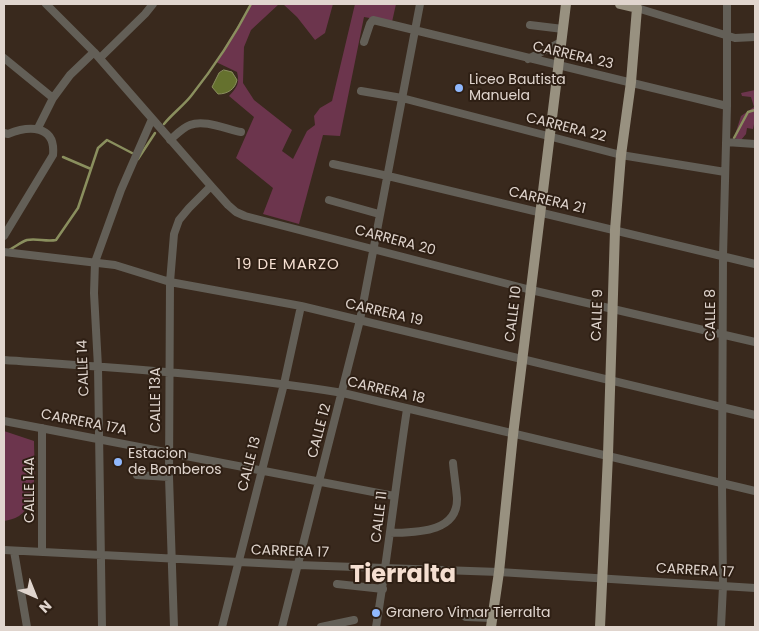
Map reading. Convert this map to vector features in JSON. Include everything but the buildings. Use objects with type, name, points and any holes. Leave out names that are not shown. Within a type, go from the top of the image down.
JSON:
[{"type":"main road","name":"CALLE 10","points":[[491,623],[499,572],[513,435],[566,4]]},
{"type":"main road","points":[[620,4],[637,6]]},
{"type":"main road","name":"CALLE 9","points":[[600,627],[616,230],[621,155],[631,82],[637,6]]},
{"type":"street","name":"CARRERA 20","points":[[46,4],[97,55],[210,186],[236,212],[531,290],[755,342]]},
{"type":"street","points":[[38,128],[53,98],[70,75],[146,14],[153,4]]},
{"type":"street","name":"CALLE 12","points":[[282,627],[360,320],[420,4]]},
{"type":"street","name":"CALLE 8","points":[[721,627],[724,586],[722,406],[727,4]]},
{"type":"street","points":[[637,6],[726,35],[743,38],[755,37]]},
{"type":"street","name":"CARRERA 23","points":[[364,42],[373,20],[727,106]]},
{"type":"street","points":[[530,25],[563,29]]},
{"type":"street","points":[[528,59],[561,42]]},
{"type":"street","points":[[4,58],[53,98]]},
{"type":"street","name":"CARRERA 22","points":[[361,91],[402,98],[621,155],[725,172]]},
{"type":"street","name":"CALLE 14","points":[[102,627],[98,367],[94,293],[95,262],[121,190],[152,119]]},
{"type":"street","points":[[170,140],[188,126],[202,123],[241,132]]},
{"type":"street","points":[[4,236],[53,155],[53,147],[48,136],[38,128],[25,128],[5,136]]},
{"type":"street","points":[[726,142],[755,144]]},
{"type":"street","name":"CARRERA 21","points":[[333,164],[755,264]]},
{"type":"street","name":"CALLE 13A","points":[[174,627],[168,477],[170,282],[174,234],[179,220],[210,186]]},
{"type":"street","points":[[330,200],[379,214]]},
{"type":"street","name":"CARRERA 19","points":[[4,252],[115,265],[170,282],[300,306],[755,415]]},
{"type":"street","name":"CALLE 13","points":[[222,627],[284,384],[300,306]]},
{"type":"street","name":"CARRERA 18","points":[[4,360],[284,384],[342,393],[755,491]]},
{"type":"street","name":"CALLE 11","points":[[376,627],[386,568],[407,409]]},
{"type":"street","name":"CARRERA 17A","points":[[4,421],[394,496]]},
{"type":"street","name":"CALLE 14A","points":[[42,428],[42,552]]},
{"type":"street","points":[[390,533],[428,529],[444,525],[450,521],[454,515],[457,499],[453,463]]},
{"type":"street","points":[[137,475],[168,477]]},
{"type":"street","name":"CARRERA 17","points":[[4,550],[298,565],[499,572],[755,588]]},
{"type":"street","points":[[14,551],[27,627]]},
{"type":"street","points":[[337,584],[383,589]]},
{"type":"street","points":[[466,617],[491,623]]},
{"type":"street","points":[[321,627],[354,620]]},
{"type":"shaded area","points":[[251,4],[279,4],[251,30],[244,47],[243,83],[254,100],[292,130],[282,151],[293,159],[307,131],[315,125],[314,116],[320,108],[332,101],[355,4],[396,4],[392,22],[364,17],[340,136],[323,135],[299,224],[263,214],[273,188],[236,158],[254,117],[229,96],[237,85],[237,72],[216,62]]},
{"type":"shaded area","points":[[283,4],[333,4],[325,33],[315,40],[297,17]]},
{"type":"shaded area","points":[[224,70],[232,72],[237,80],[231,90],[218,94],[212,87],[219,73]]},
{"type":"shaded area","points":[[755,90],[753,129],[747,128],[746,134],[741,140],[734,138],[741,116],[754,107],[751,97],[742,96],[741,93]]},
{"type":"shaded area","points":[[4,431],[34,441],[35,471],[30,502],[19,516],[4,521]]},
{"type":"waterway","points":[[164,124],[188,100],[208,74],[231,40],[251,4]]},
{"type":"waterway","points":[[734,138],[748,112],[755,110]]},
{"type":"waterway","points":[[138,159],[155,133]]},
{"type":"waterway","points":[[9,250],[27,240],[56,240],[78,208],[98,148],[107,140],[132,153]]},
{"type":"waterway","points":[[63,157],[91,169]]},
{"type":"place","name":"Liceo Bautista Manuela","points":[[459,88]]},
{"type":"place","name":"Estacion de Bomberos","points":[[118,462]]},
{"type":"place","name":"Granero Vimar Tierralta","points":[[376,613]]},
{"type":"district","name":"19 DE MARZO","points":[[288,265]]},
{"type":"district","name":"Tierralta","points":[[403,576]]}]
